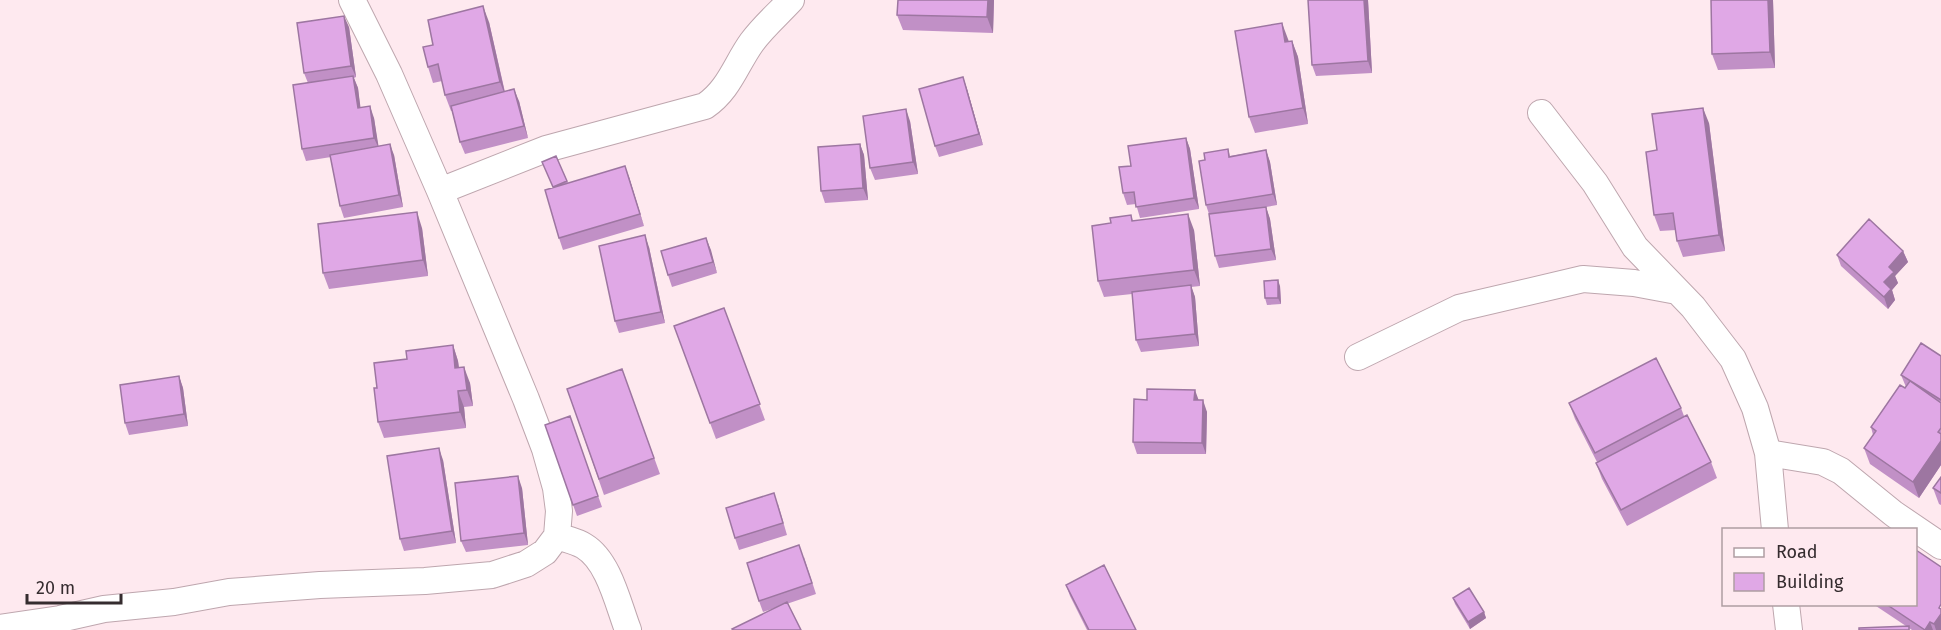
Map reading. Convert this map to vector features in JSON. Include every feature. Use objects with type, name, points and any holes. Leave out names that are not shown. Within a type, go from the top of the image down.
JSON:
[{"type":"street","points":[[0,628],[60,619],[104,609],[174,602],[229,592],[492,575],[526,564],[545,552],[557,536],[559,511],[556,488],[545,449],[526,399],[389,74],[352,0]]},
{"type":"street","points":[[440,191],[546,149],[705,106],[722,92],[754,38],[790,0]]},
{"type":"street","points":[[1541,112],[1595,183],[1635,247],[1693,307],[1733,359],[1755,408],[1768,453],[1775,528]]},
{"type":"street","points":[[1358,357],[1459,308],[1583,279],[1634,283],[1677,291]]},
{"type":"street","points":[[1768,453],[1822,462],[1841,471],[1915,528]]},
{"type":"street","points":[[1917,530],[1941,546]]},
{"type":"street","points":[[557,536],[583,545],[596,556],[604,568],[628,630]]},
{"type":"street","points":[[1786,606],[1790,630]]},
{"type":"building","points":[[898,0],[988,0],[987,17],[897,15]]},
{"type":"building","points":[[1308,0],[1364,0],[1368,61],[1312,65]]},
{"type":"building","points":[[1711,0],[1768,0],[1770,52],[1712,54]]},
{"type":"building","points":[[483,6],[500,82],[445,95],[438,64],[428,67],[423,47],[433,45],[428,20]]},
{"type":"building","points":[[344,16],[351,66],[304,73],[297,23]]},
{"type":"building","points":[[1282,23],[1285,42],[1292,41],[1303,108],[1249,117],[1235,31]]},
{"type":"building","points":[[353,76],[358,108],[370,106],[374,138],[302,149],[293,85]]},
{"type":"building","points":[[963,77],[979,134],[935,146],[919,89]]},
{"type":"building","points":[[514,89],[524,126],[460,142],[451,106]]},
{"type":"building","points":[[1703,108],[1719,235],[1677,241],[1673,213],[1654,215],[1646,152],[1657,150],[1652,114]]},
{"type":"building","points":[[906,109],[913,162],[870,168],[863,116]]},
{"type":"building","points":[[1186,138],[1194,198],[1136,207],[1134,192],[1123,193],[1119,167],[1131,166],[1128,146]]},
{"type":"building","points":[[390,144],[399,195],[340,206],[330,155]]},
{"type":"building","points":[[860,144],[863,188],[821,191],[818,147]]},
{"type":"building","points":[[1228,149],[1229,157],[1266,150],[1273,194],[1206,205],[1199,161],[1205,160],[1204,153]]},
{"type":"building","points":[[556,156],[567,181],[553,187],[542,162]]},
{"type":"building","points":[[625,166],[640,214],[559,238],[545,190]]},
{"type":"building","points":[[1266,207],[1271,249],[1215,256],[1209,214]]},
{"type":"building","points":[[417,212],[423,260],[323,273],[318,224]]},
{"type":"building","points":[[1188,214],[1194,270],[1098,281],[1092,226],[1111,223],[1110,218],[1131,215],[1132,221]]},
{"type":"building","points":[[1869,219],[1903,251],[1889,267],[1894,272],[1884,282],[1891,289],[1884,297],[1837,255]]},
{"type":"building","points":[[645,235],[661,312],[615,321],[599,246]]},
{"type":"building","points":[[706,238],[713,262],[668,275],[661,251]]},
{"type":"building","points":[[1278,280],[1278,298],[1265,298],[1264,281]]},
{"type":"building","points":[[1191,285],[1195,334],[1136,340],[1132,292]]},
{"type":"building","points":[[724,308],[760,404],[710,423],[674,326]]},
{"type":"building","points":[[1921,343],[1941,356],[1941,400],[1901,375]]},
{"type":"building","points":[[453,345],[455,368],[464,367],[467,390],[458,391],[460,412],[378,422],[374,363],[407,359],[406,351]]},
{"type":"building","points":[[1656,358],[1681,408],[1595,453],[1569,403]]},
{"type":"building","points":[[622,369],[654,458],[599,479],[567,389]]},
{"type":"building","points":[[179,376],[184,414],[125,423],[120,385]]},
{"type":"building","points":[[1910,381],[1941,403],[1941,428],[1938,432],[1941,434],[1941,441],[1913,482],[1864,448],[1876,431],[1871,427],[1900,385],[1905,388]]},
{"type":"building","points":[[1147,389],[1195,390],[1194,400],[1203,400],[1202,443],[1133,442],[1134,399],[1147,400]]},
{"type":"building","points":[[1687,415],[1711,462],[1621,510],[1596,463]]},
{"type":"building","points":[[570,416],[598,496],[573,505],[545,425]]},
{"type":"building","points":[[439,448],[452,531],[400,539],[387,456]]},
{"type":"building","points":[[518,476],[524,533],[461,541],[455,483]]},
{"type":"building","points":[[1941,477],[1941,493],[1933,488]]},
{"type":"building","points":[[774,493],[783,523],[735,538],[726,508]]},
{"type":"building","points":[[799,545],[812,583],[759,601],[747,563]]},
{"type":"building","points":[[1917,551],[1941,567],[1941,604],[1939,608],[1941,614],[1934,624],[1930,622],[1925,630],[1889,606],[1917,606]]},
{"type":"building","points":[[1104,565],[1136,630],[1089,630],[1066,585]]},
{"type":"building","points":[[1469,588],[1484,612],[1468,622],[1453,598]]},
{"type":"building","points":[[787,602],[801,630],[732,629]]},
{"type":"building","points":[[1909,626],[1909,630],[1859,630],[1859,628]]}]
